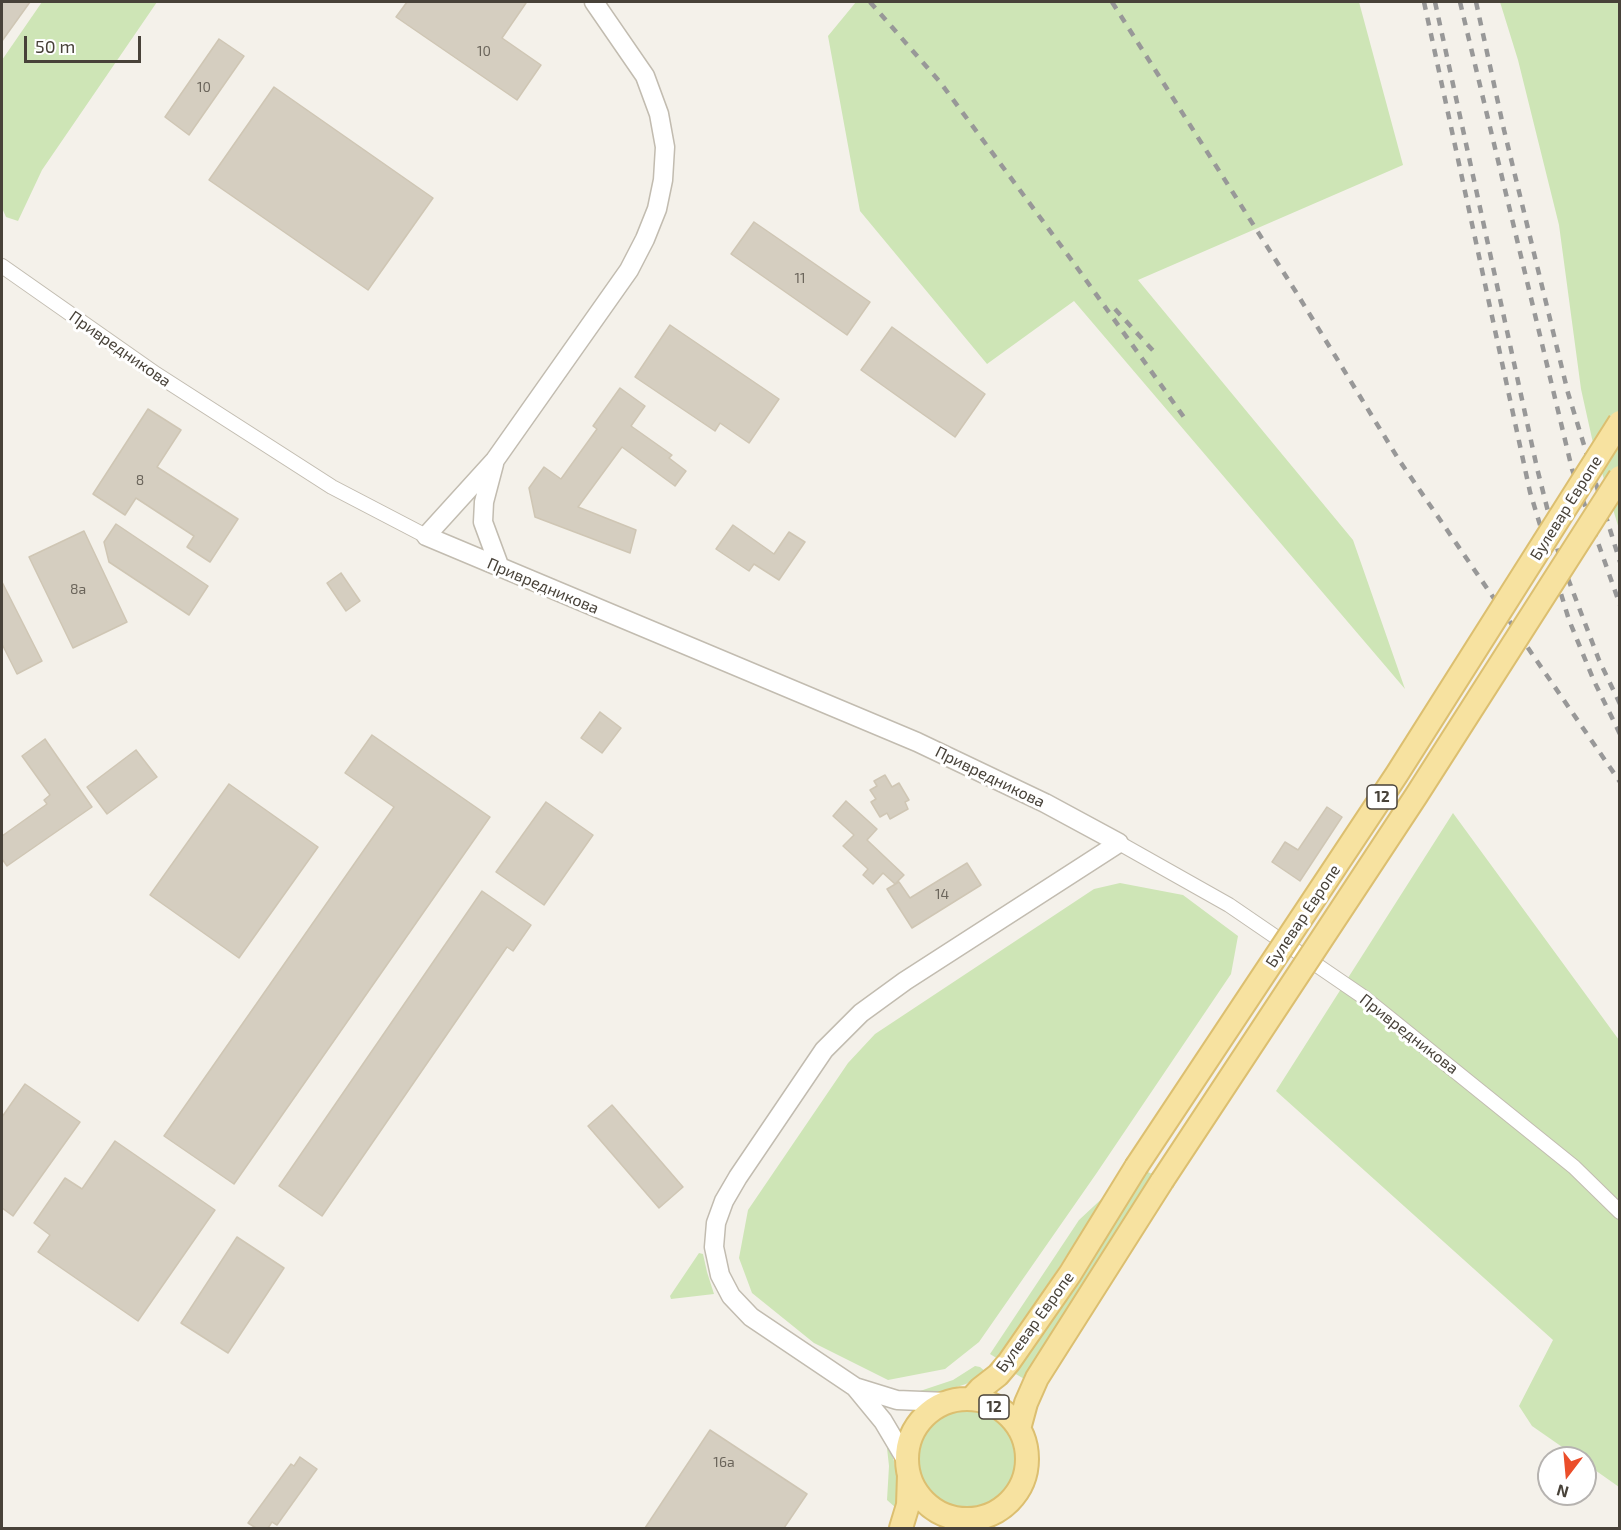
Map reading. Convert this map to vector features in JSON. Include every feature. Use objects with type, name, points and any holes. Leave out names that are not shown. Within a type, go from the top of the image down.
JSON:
[{"type":"main road","name":"Булевар Европе","points":[[971,1399],[1009,1362],[1070,1274],[1136,1167],[1403,765],[1620,422]]},
{"type":"main road","name":"Булевар Европе","points":[[1019,1429],[1026,1403],[1037,1378],[1162,1181],[1416,796],[1620,477]]},
{"type":"main road","name":"12","points":[[909,1468],[916,1490],[927,1503],[941,1513],[957,1518],[965,1524],[993,1514],[1010,1502],[1021,1486],[1027,1467],[1026,1448],[1019,1429],[1010,1418],[999,1409],[971,1399],[947,1402]]},
{"type":"main road","points":[[901,1528],[908,1505],[910,1442],[920,1424],[937,1407],[947,1402]]},
{"type":"street","points":[[426,536],[495,460],[629,270],[657,209],[663,180],[665,147],[659,114],[645,76],[594,2]]},
{"type":"street","name":"Привредникова","points":[[2,266],[156,374],[323,481],[426,536],[917,742],[1045,803],[1229,905],[1362,996],[1575,1167],[1620,1212]]},
{"type":"street","points":[[495,460],[488,482],[483,522],[500,568]]},
{"type":"street","points":[[909,1468],[883,1421],[855,1387],[751,1317],[730,1296],[720,1275],[714,1247],[716,1223],[724,1201],[738,1177],[824,1050],[861,1013],[904,981],[1119,843]]},
{"type":"street","points":[[855,1387],[897,1400],[947,1402]]},
{"type":"green space","points":[[42,2],[157,2],[42,170],[18,221],[6,217],[2,208],[2,60]]},
{"type":"green space","points":[[856,2],[1359,2],[1403,165],[1138,280],[1353,540],[1405,689],[1074,301],[987,364],[860,211],[828,36]]},
{"type":"green space","points":[[1500,2],[1619,2],[1619,529],[1593,443],[1581,389],[1559,225],[1518,60]]},
{"type":"green space","points":[[1453,813],[1619,1040],[1619,1487],[1597,1471],[1597,1446],[1561,1446],[1532,1426],[1519,1406],[1553,1340],[1276,1091]]},
{"type":"green space","points":[[1120,883],[1183,895],[1238,936],[1231,974],[979,1342],[945,1369],[888,1380],[814,1343],[752,1293],[739,1258],[748,1210],[848,1063],[875,1034],[1094,889]]},
{"type":"green space","points":[[1146,1171],[1156,1176],[1026,1380],[1014,1373]]},
{"type":"green space","points":[[1109,1192],[998,1359],[990,1354],[1079,1220]]},
{"type":"green space","points":[[699,1253],[703,1254],[714,1294],[671,1299],[670,1296]]},
{"type":"green space","points":[[975,1366],[986,1372],[966,1384],[935,1394],[914,1393],[953,1380]]},
{"type":"green space","points":[[967,1411],[985,1415],[1001,1425],[1011,1441],[1015,1459],[1011,1477],[1001,1493],[985,1503],[967,1507],[949,1503],[933,1493],[923,1477],[919,1459],[923,1441],[933,1425],[949,1415]]},
{"type":"green space","points":[[886,1439],[894,1461],[898,1488],[896,1508],[887,1500],[889,1466]]},
{"type":"building","points":[[2,2],[30,2],[2,41]]},
{"type":"building","points":[[407,2],[524,2],[526,3],[502,38],[541,65],[517,100],[396,17]]},
{"type":"building","points":[[219,39],[244,56],[189,135],[165,117]]},
{"type":"building","points":[[274,87],[433,198],[368,290],[209,180]]},
{"type":"building","points":[[754,222],[870,302],[847,335],[731,254]]},
{"type":"building","points":[[670,325],[779,399],[749,443],[720,423],[715,431],[635,377]]},
{"type":"building","points":[[892,327],[985,394],[955,437],[861,370]]},
{"type":"building","points":[[620,388],[645,406],[631,426],[672,455],[669,458],[686,471],[675,486],[622,447],[578,507],[636,530],[630,553],[535,517],[529,488],[544,467],[561,479],[597,429],[593,426]]},
{"type":"building","points":[[148,409],[181,430],[157,467],[238,519],[210,562],[187,547],[194,536],[136,498],[125,515],[93,494]]},
{"type":"building","points":[[116,524],[208,586],[189,615],[109,562],[104,542]]},
{"type":"building","points":[[733,525],[774,554],[789,532],[805,542],[779,580],[754,564],[749,571],[716,549]]},
{"type":"building","points":[[84,531],[127,622],[73,648],[29,557]]},
{"type":"building","points":[[341,573],[360,601],[346,611],[327,583]]},
{"type":"building","points":[[2,582],[42,661],[17,674],[2,644]]},
{"type":"building","points":[[600,712],[621,728],[602,753],[581,738]]},
{"type":"building","points":[[372,735],[490,817],[234,1184],[164,1136],[394,807],[345,773]]},
{"type":"building","points":[[45,739],[92,807],[7,866],[2,859],[2,836],[47,804],[44,800],[50,795],[22,756]]},
{"type":"building","points":[[136,750],[157,777],[107,814],[87,787]]},
{"type":"building","points":[[885,775],[892,787],[899,783],[909,800],[905,802],[908,809],[890,819],[887,813],[880,817],[871,802],[876,799],[870,790],[877,786],[874,781]]},
{"type":"building","points":[[229,784],[318,847],[239,958],[150,895]]},
{"type":"building","points":[[846,801],[877,829],[867,840],[904,875],[895,884],[883,873],[873,884],[863,875],[868,869],[843,846],[854,835],[833,816]]},
{"type":"building","points":[[546,802],[593,835],[544,905],[496,872]]},
{"type":"building","points":[[1327,807],[1342,817],[1300,881],[1272,862],[1285,842],[1298,850]]},
{"type":"building","points":[[967,863],[981,885],[912,928],[887,889],[899,882],[910,898]]},
{"type":"building","points":[[482,891],[531,925],[513,951],[507,947],[322,1216],[279,1186]]},
{"type":"building","points":[[25,1084],[80,1122],[13,1216],[2,1208],[2,1117]]},
{"type":"building","points":[[612,1105],[683,1187],[659,1208],[588,1126]]},
{"type":"building","points":[[115,1141],[215,1210],[138,1321],[38,1252],[50,1235],[34,1223],[65,1178],[82,1189]]},
{"type":"building","points":[[237,1237],[284,1268],[228,1353],[181,1323]]},
{"type":"building","points":[[710,1430],[807,1494],[784,1528],[645,1528]]},
{"type":"building","points":[[300,1457],[317,1469],[277,1525],[272,1522],[268,1528],[256,1528],[248,1523],[291,1464],[294,1466]]},
{"type":"railway","points":[[870,2],[940,82],[1186,420]]},
{"type":"railway","points":[[1112,2],[1296,292],[1399,460],[1620,782]]},
{"type":"railway","points":[[1424,2],[1530,492],[1569,620],[1594,681],[1620,734]]},
{"type":"railway","points":[[1435,2],[1537,468],[1559,555],[1599,660],[1620,704]]},
{"type":"railway","points":[[1460,2],[1572,469],[1620,605]]},
{"type":"railway","points":[[1476,2],[1504,130],[1568,393],[1620,562]]},
{"type":"railway","points":[[1115,309],[1157,355]]}]
